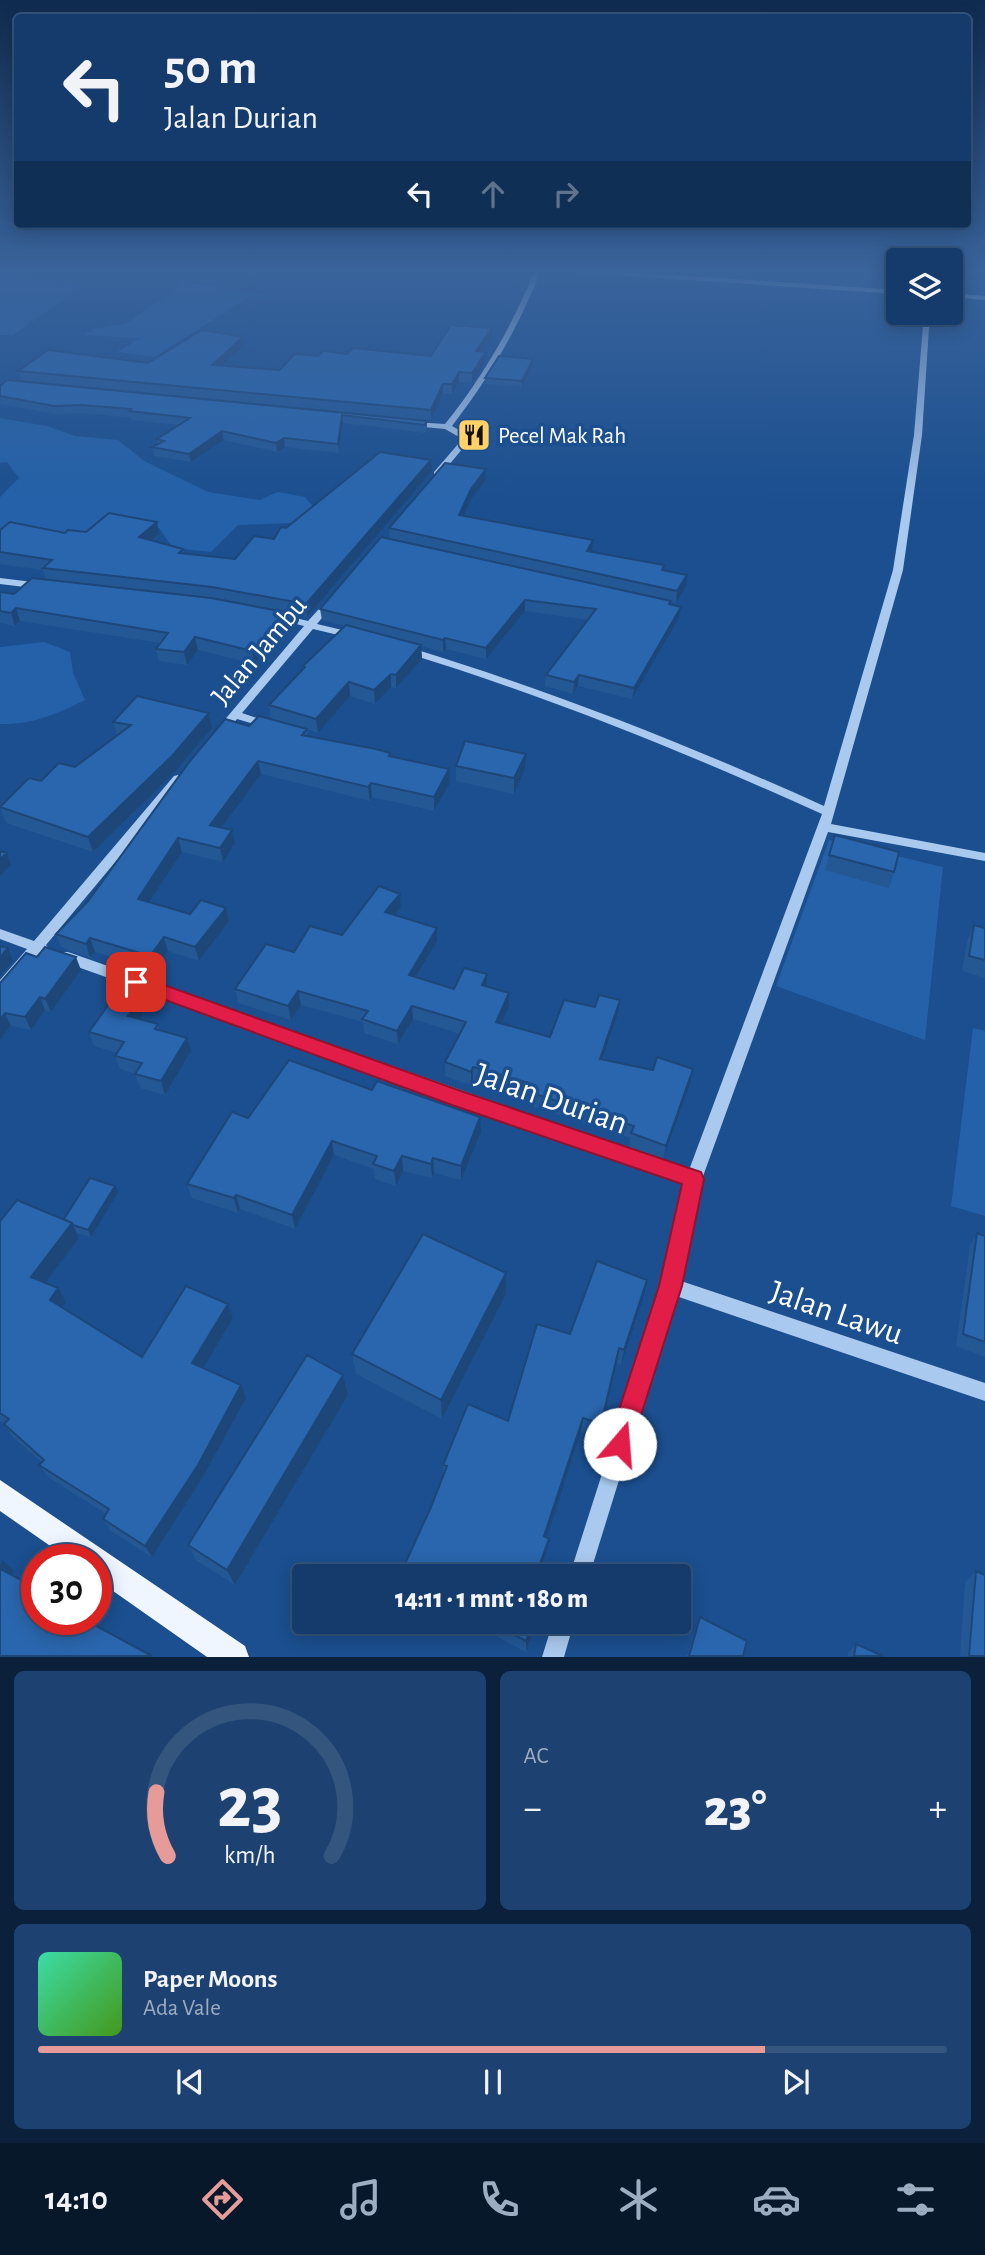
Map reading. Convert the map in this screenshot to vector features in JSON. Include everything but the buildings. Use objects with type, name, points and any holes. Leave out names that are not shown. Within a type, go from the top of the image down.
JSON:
[{"type":"main road","points":[[0,1494],[72,1544]]},
{"type":"main road","points":[[112,1572],[234,1657]]},
{"type":"street","points":[[447,427],[480,387],[502,347]]},
{"type":"street","points":[[583,1564],[671,1286],[694,1179],[824,827],[898,570],[918,435],[924,347]]},
{"type":"street","points":[[408,423],[447,427],[462,433],[463,443],[427,485]]},
{"type":"street","points":[[0,580],[54,587]]},
{"type":"street","name":"Jalan Jambu","points":[[217,736],[341,589]]},
{"type":"street","points":[[260,613],[367,639]]},
{"type":"street","points":[[394,646],[470,668],[626,726],[734,769],[827,812]]},
{"type":"street","points":[[235,715],[287,730]]},
{"type":"street","points":[[0,990],[189,767]]},
{"type":"street","points":[[824,827],[985,857]]},
{"type":"street","name":"Jalan Durian","points":[[0,934],[262,1025],[459,1099],[694,1179]]},
{"type":"street","name":"Jalan Lawu","points":[[671,1286],[985,1392]]},
{"type":"street","points":[[553,1657],[560,1634]]},
{"type":"shaded area","points":[[125,347],[169,347],[154,357],[118,352]]},
{"type":"shaded area","points":[[0,418],[47,426],[75,436],[118,440],[144,461],[208,492],[260,500],[278,492],[305,497],[317,511],[291,523],[238,525],[211,552],[173,548],[159,528],[109,527],[70,535],[0,538],[0,497],[19,478],[7,462],[0,463]]},
{"type":"shaded area","points":[[44,642],[70,652],[73,673],[85,700],[44,718],[23,723],[0,724],[0,647]]},
{"type":"shaded area","points":[[829,840],[943,867],[925,1040],[776,986]]},
{"type":"shaded area","points":[[973,1028],[985,1031],[985,1216],[951,1206]]},
{"type":"place","name":"Pecel Mak Rah","points":[[474,435]]},
{"type":"route","points":[[136,982],[262,1025],[459,1099],[694,1179],[671,1286],[620,1444]]}]
